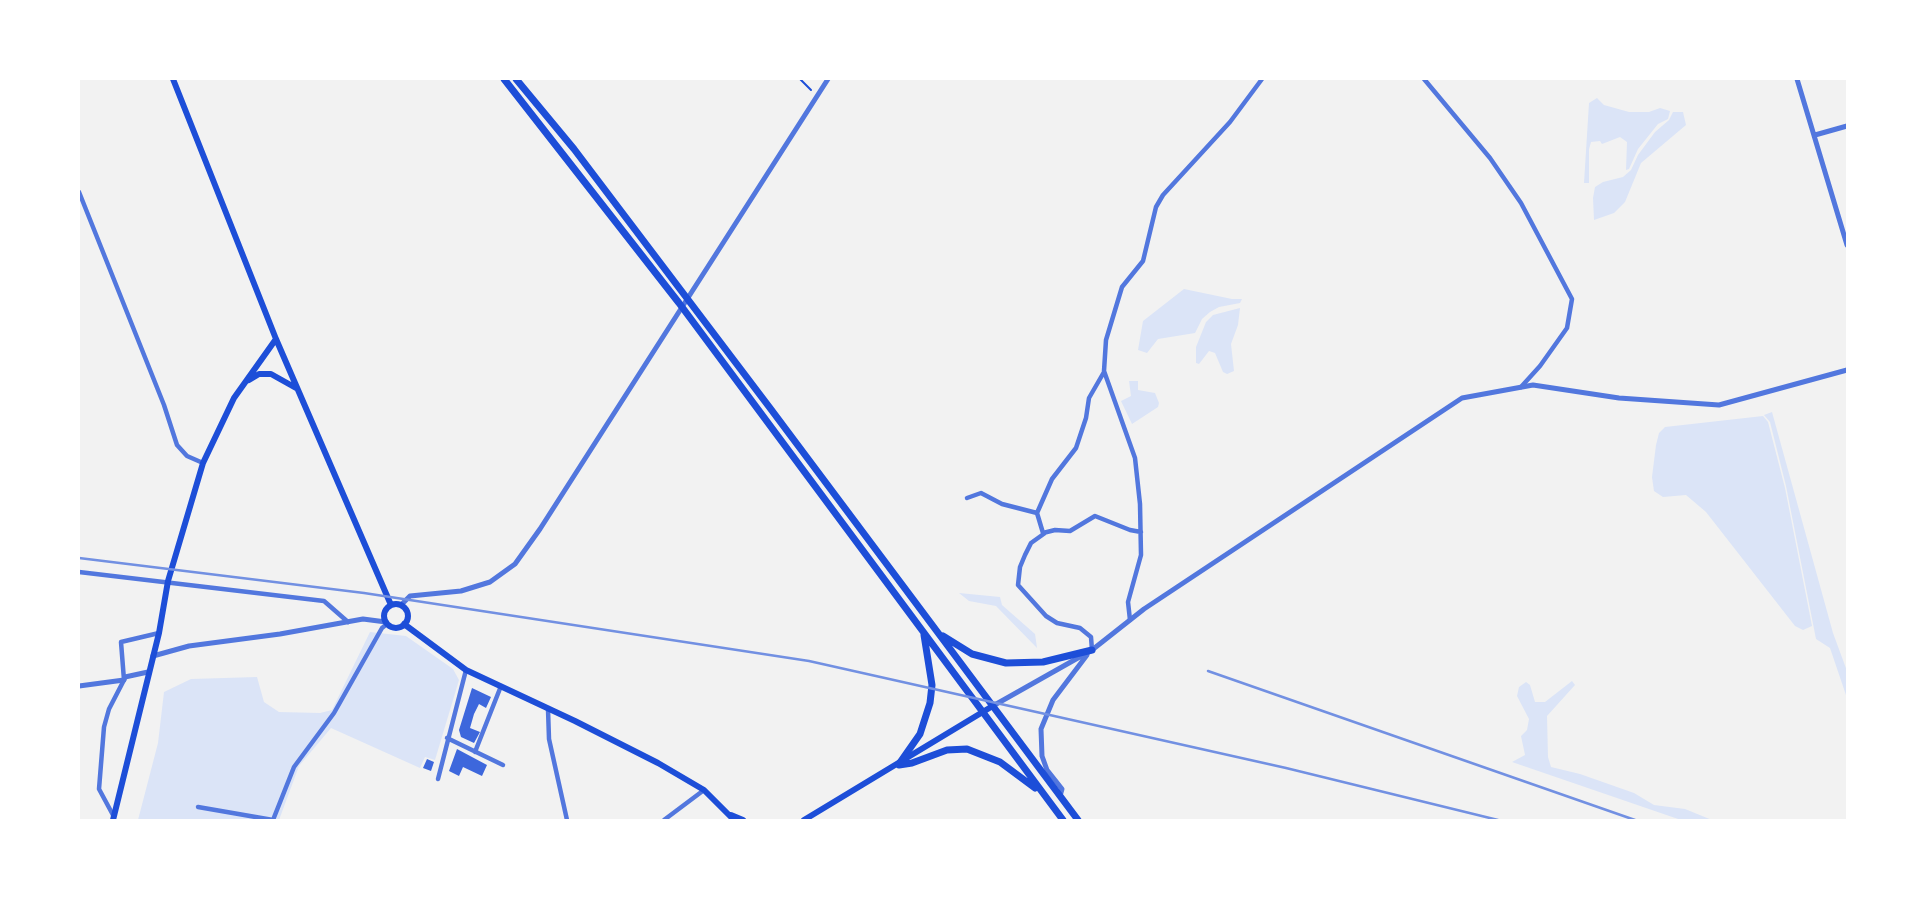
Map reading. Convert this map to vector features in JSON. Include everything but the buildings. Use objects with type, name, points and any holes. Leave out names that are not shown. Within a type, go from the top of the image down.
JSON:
[{"type":"main road","points":[[173,79],[276,339],[391,605]]},
{"type":"main road","points":[[504,79],[679,303],[1063,820]]},
{"type":"main road","points":[[516,79],[574,149],[1078,820]]},
{"type":"main road","points":[[113,818],[159,633],[167,581],[203,463],[234,398],[276,339]]},
{"type":"main road","points":[[245,383],[259,374],[271,374],[292,384],[298,390]]},
{"type":"main road","points":[[391,605],[401,605],[407,612],[407,619],[397,628],[387,623],[384,613],[391,605]]},
{"type":"main road","points":[[404,624],[466,670],[658,764],[704,790],[732,818],[743,820]]},
{"type":"main road","points":[[934,629],[972,654],[1006,663],[1043,662],[1092,650]]},
{"type":"main road","points":[[899,765],[920,734],[930,703],[931,677],[923,630]]},
{"type":"main road","points":[[804,820],[991,707]]},
{"type":"main road","points":[[899,765],[947,750],[960,748],[974,751],[1018,773],[1054,807]]},
{"type":"street","points":[[401,605],[410,596],[461,591],[490,582],[515,564],[828,79]]},
{"type":"street","points":[[1130,620],[1128,602],[1141,555],[1141,532],[1135,458],[1104,371],[1106,340],[1113,311],[1122,287],[1143,261],[1156,207],[1163,195],[1230,122],[1262,79]]},
{"type":"street","points":[[1423,79],[1490,158],[1521,203],[1572,299],[1567,328],[1540,366],[1520,387]]},
{"type":"street","points":[[1797,79],[1847,245]]},
{"type":"street","points":[[1815,135],[1847,127]]},
{"type":"street","points":[[79,192],[177,446],[187,456],[203,463]]},
{"type":"street","points":[[991,707],[1092,650],[1130,620],[1462,398],[1533,385],[1619,398],[1719,405],[1847,370]]},
{"type":"street","points":[[1104,371],[1089,398],[1086,418],[1076,448],[1052,479],[1037,513],[1043,533],[1070,531],[1095,516],[1108,523],[1141,532]]},
{"type":"street","points":[[967,498],[981,492],[1002,504],[1037,513]]},
{"type":"street","points":[[1048,532],[1039,535],[1031,544],[1020,567],[1018,584],[1046,616],[1080,628],[1091,637],[1092,650],[1060,689],[1047,711],[1041,729],[1042,756],[1047,770],[1062,789],[1059,796]]},
{"type":"street","points":[[79,572],[324,601],[348,622]]},
{"type":"street","points":[[153,656],[189,646],[363,619],[387,623]]},
{"type":"street","points":[[198,807],[273,820],[294,767],[334,713],[387,623]]},
{"type":"street","points":[[124,680],[121,642],[159,633]]},
{"type":"street","points":[[438,779],[466,670]]},
{"type":"street","points":[[113,818],[99,789],[104,727],[109,709],[125,677],[148,672]]},
{"type":"street","points":[[79,686],[124,680]]},
{"type":"street","points":[[475,752],[500,686]]},
{"type":"street","points":[[548,709],[549,739],[567,820]]},
{"type":"street","points":[[447,738],[503,765]]},
{"type":"street","points":[[664,820],[704,790]]},
{"type":"path","points":[[800,79],[816,96]]},
{"type":"shaded area","points":[[1597,98],[1604,105],[1629,112],[1649,112],[1660,108],[1670,111],[1668,119],[1658,124],[1638,149],[1629,169],[1626,170],[1627,142],[1620,137],[1602,144],[1600,141],[1591,142],[1589,183],[1584,183],[1589,103]]},
{"type":"shaded area","points":[[1673,112],[1683,112],[1686,125],[1641,163],[1625,202],[1614,213],[1594,220],[1595,187],[1623,177],[1631,170],[1638,155]]},
{"type":"shaded area","points":[[1184,289],[1242,299],[1240,303],[1219,307],[1210,312],[1202,319],[1195,333],[1158,339],[1147,353],[1138,350],[1143,321]]},
{"type":"shaded area","points":[[1240,308],[1238,325],[1231,344],[1234,371],[1227,374],[1223,372],[1215,353],[1209,351],[1199,364],[1196,363],[1196,347],[1206,322],[1213,315]]},
{"type":"shaded area","points":[[1129,381],[1138,381],[1138,390],[1155,393],[1159,403],[1158,407],[1132,424],[1121,401],[1131,396]]},
{"type":"shaded area","points":[[1772,412],[1833,633],[1847,671],[1847,698],[1830,648],[1816,639],[1786,486],[1770,422],[1764,415]]},
{"type":"shaded area","points":[[1763,416],[1768,422],[1785,488],[1812,626],[1803,630],[1795,626],[1706,512],[1686,495],[1663,497],[1654,491],[1652,477],[1656,445],[1659,433],[1665,427]]},
{"type":"shaded area","points":[[959,593],[1000,597],[1002,605],[1035,634],[1037,648],[996,606],[969,601]]},
{"type":"shaded area","points":[[370,632],[406,636],[453,669],[459,680],[435,760],[425,757],[420,768],[331,728],[299,766],[279,820],[138,820],[158,743],[164,692],[191,679],[257,677],[264,702],[279,712],[320,713],[332,710]]},
{"type":"shaded area","points":[[1572,681],[1575,685],[1547,716],[1548,757],[1551,767],[1634,793],[1654,805],[1685,809],[1712,820],[1681,820],[1512,762],[1525,755],[1521,736],[1527,730],[1529,719],[1517,696],[1519,687],[1526,682],[1530,685],[1535,702],[1545,702]]},
{"type":"railway","points":[[79,558],[364,593],[809,661],[1286,768],[1498,820]]},
{"type":"railway","points":[[1208,671],[1635,820]]}]
